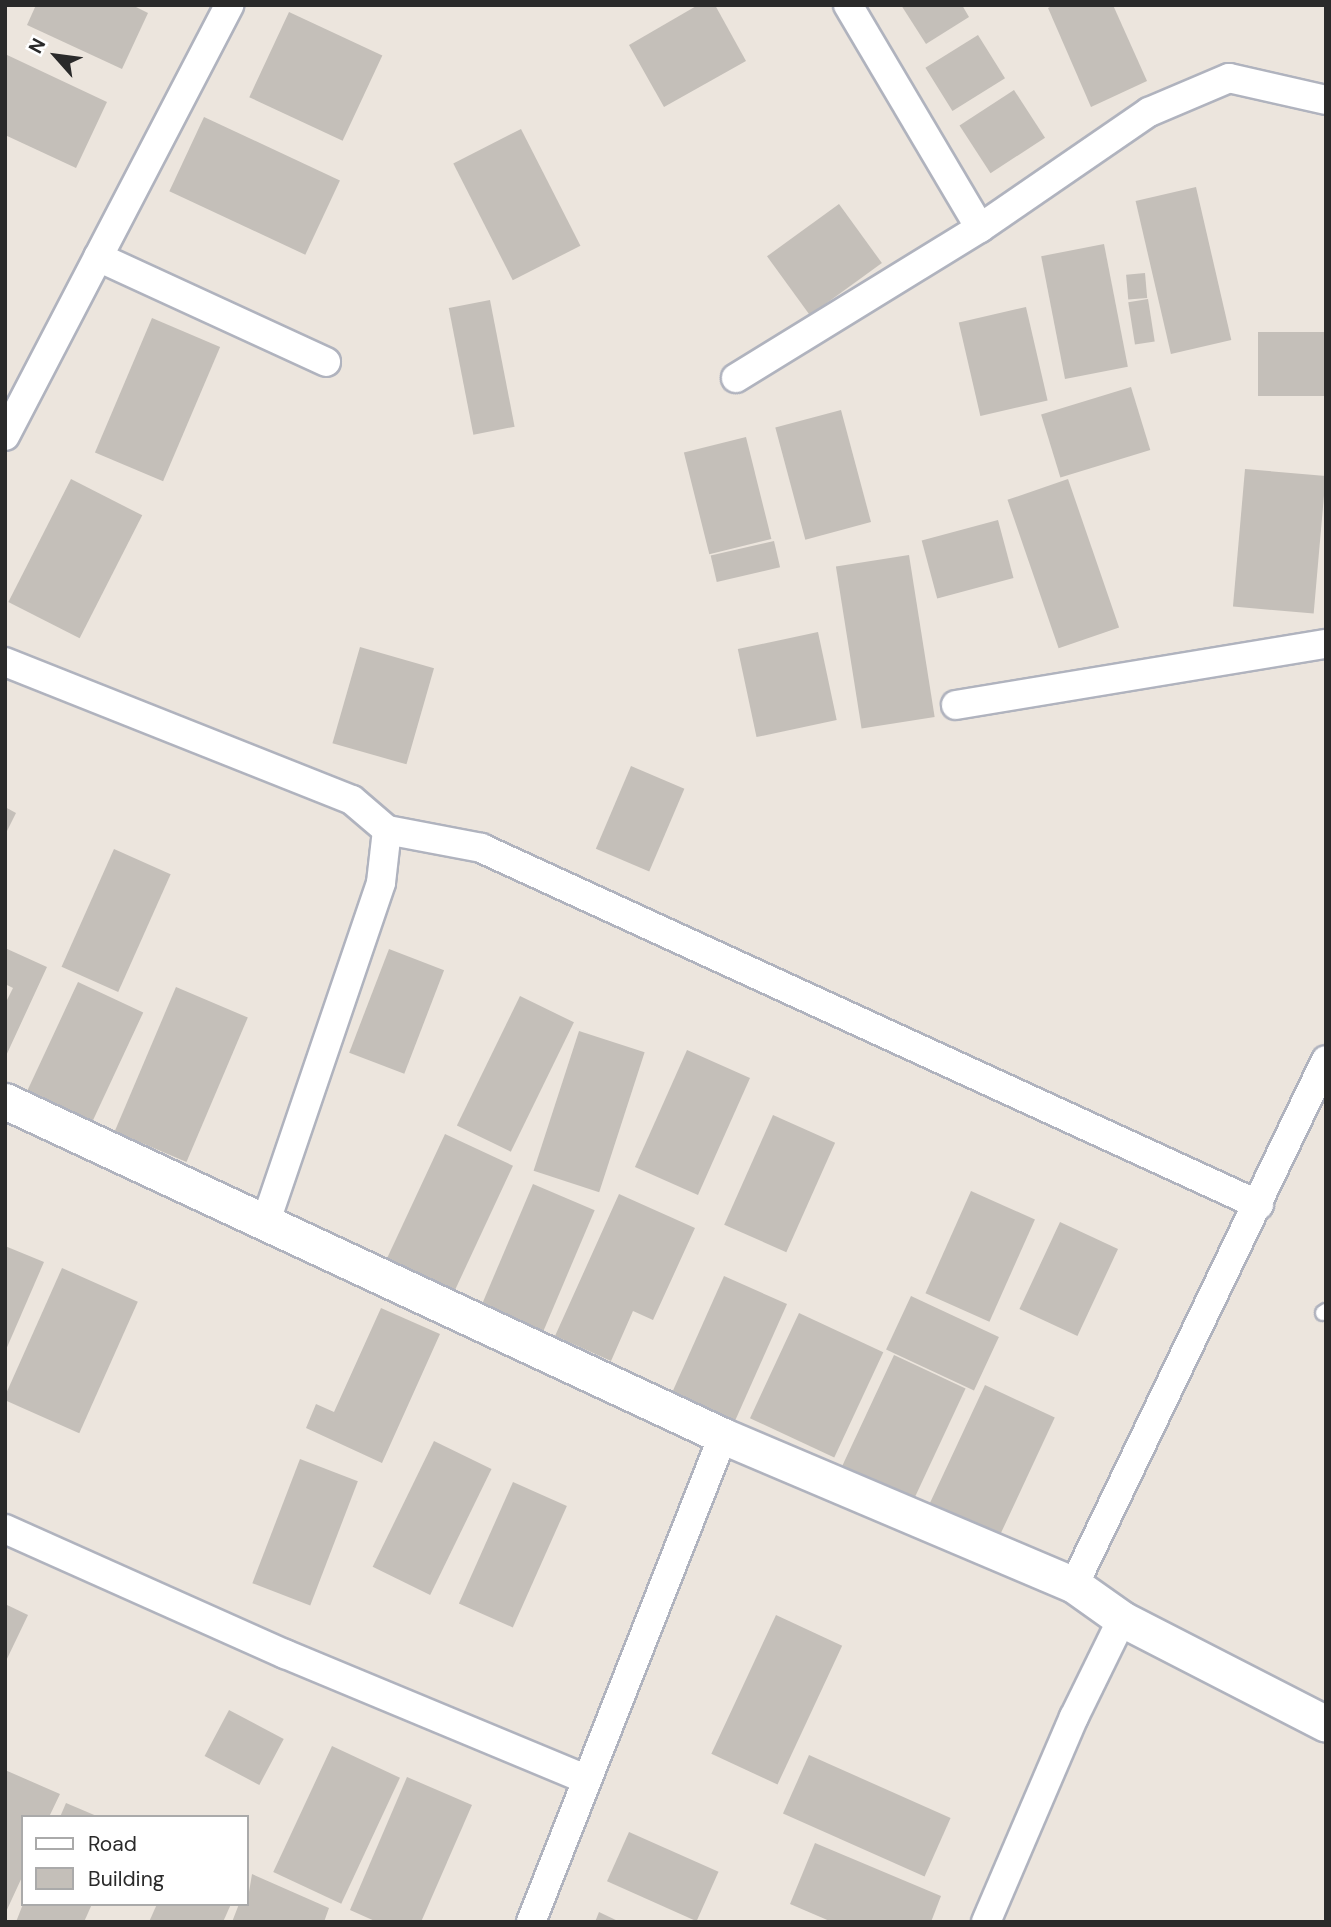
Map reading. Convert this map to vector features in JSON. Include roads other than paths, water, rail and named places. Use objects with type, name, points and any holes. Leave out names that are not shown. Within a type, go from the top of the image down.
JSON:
[{"type":"street","points":[[5,436],[229,5]]},
{"type":"street","points":[[848,5],[980,228]]},
{"type":"street","points":[[736,378],[980,228],[1149,112],[1229,78],[1326,100]]},
{"type":"street","points":[[98,257],[326,362]]},
{"type":"street","points":[[956,705],[1326,644]]},
{"type":"street","points":[[5,662],[352,800],[387,830],[481,848],[1259,1205]]},
{"type":"street","points":[[266,1221],[381,883],[387,830]]},
{"type":"street","points":[[1074,1585],[1259,1205],[1326,1060]]},
{"type":"street","points":[[5,1101],[723,1436],[1074,1585],[1122,1619],[1326,1724]]},
{"type":"street","points":[[531,1922],[723,1436]]},
{"type":"street","points":[[5,1529],[285,1654],[587,1780]]},
{"type":"street","points":[[986,1922],[1074,1717],[1122,1619]]}]
